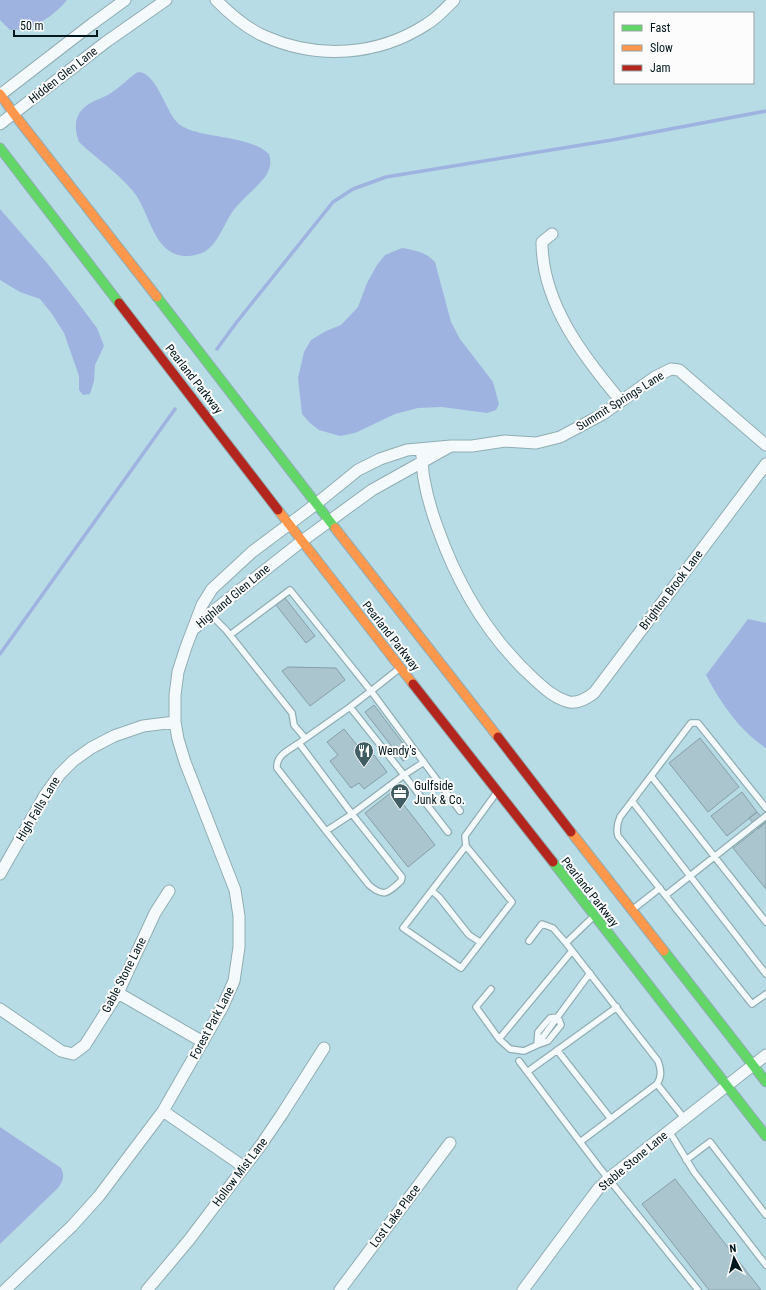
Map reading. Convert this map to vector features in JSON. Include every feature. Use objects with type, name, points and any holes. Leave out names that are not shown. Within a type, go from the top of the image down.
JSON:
[{"type":"main road","name":"Pearland Parkway","points":[[0,95],[766,1082]]},
{"type":"main road","name":"Pearland Parkway","points":[[0,148],[302,541],[766,1136]]},
{"type":"street","name":"Hidden Glen Lane","points":[[0,95],[125,0]]},
{"type":"street","name":"Hidden Glen Lane","points":[[0,124],[106,42],[166,0]]},
{"type":"street","points":[[216,0],[236,18],[264,36],[292,47],[332,52],[356,51],[379,46],[403,38],[428,24],[454,0]]},
{"type":"street","points":[[552,234],[542,242],[542,256],[546,276],[554,300],[567,326],[586,357],[620,400]]},
{"type":"street","name":"Summit Springs Lane","points":[[316,504],[358,470],[380,459],[407,450],[451,446],[472,446],[505,441],[536,443],[560,437],[603,414],[620,400],[655,377],[671,369],[679,370],[766,445]]},
{"type":"street","points":[[302,541],[372,490],[395,476],[423,463],[451,446]]},
{"type":"street","points":[[421,449],[423,463]]},
{"type":"street","name":"Brighton Brook Lane","points":[[423,463],[424,478],[438,528],[450,558],[475,608],[506,650],[526,672],[551,694],[567,702],[583,700],[594,693],[766,464]]},
{"type":"street","name":"Highland Glen Lane","points":[[193,630],[202,605],[212,589],[252,552],[316,504]]},
{"type":"street","name":"Highland Glen Lane","points":[[193,630],[210,614],[302,541]]},
{"type":"street","name":"Forest Park Lane","points":[[5,1290],[72,1226],[103,1190],[163,1111],[222,1008],[234,981],[239,948],[239,916],[235,890],[185,762],[178,739],[176,722],[175,695],[178,672],[193,630]]},
{"type":"street","name":"High Falls Lane","points":[[0,874],[45,795],[60,774],[73,761],[91,748],[114,736],[142,726],[176,722]]},
{"type":"street","name":"Gable Stone Lane","points":[[0,1009],[61,1051],[73,1054],[85,1045],[118,993],[155,913],[169,891]]},
{"type":"street","points":[[118,993],[203,1042]]},
{"type":"street","name":"Hollow Mist Lane","points":[[147,1290],[189,1240],[244,1167],[282,1114],[324,1048]]},
{"type":"street","name":"Stable Stone Lane","points":[[523,1290],[598,1189],[609,1178],[766,1055]]},
{"type":"street","points":[[163,1111],[244,1167]]},
{"type":"street","name":"Lost Lake Place","points":[[340,1290],[450,1143]]},
{"type":"lane","points":[[230,635],[290,590],[371,691],[460,811]]},
{"type":"lane","points":[[210,614],[230,635],[292,713],[294,725],[305,738]]},
{"type":"lane","points":[[299,743],[352,814],[402,877],[401,881],[386,893],[378,893],[369,885],[277,768],[277,764],[279,757],[401,668]]},
{"type":"lane","points":[[350,706],[448,832]]},
{"type":"lane","points":[[766,808],[698,723],[691,723],[632,801],[617,824],[618,836],[752,1004],[766,994]]},
{"type":"lane","points":[[326,831],[424,762]]},
{"type":"lane","points":[[651,776],[766,922]]},
{"type":"lane","points":[[466,846],[403,928],[461,968],[512,902],[466,846],[465,836],[497,792]]},
{"type":"lane","points":[[632,801],[766,974]]},
{"type":"lane","points":[[666,895],[766,816]]},
{"type":"lane","points":[[632,910],[660,888]]},
{"type":"lane","points":[[432,891],[439,897],[469,935],[480,942]]},
{"type":"lane","points":[[566,942],[594,916]]},
{"type":"lane","points":[[529,941],[542,924],[553,928],[566,942],[658,1061],[661,1071],[660,1079],[657,1084],[580,1142]]},
{"type":"lane","points":[[499,1039],[572,951]]},
{"type":"lane","points":[[491,989],[476,1007],[499,1039],[510,1049],[524,1051],[537,1045],[590,973]]},
{"type":"lane","points":[[527,1072],[617,1007]]},
{"type":"lane","points":[[558,1050],[611,1119]]},
{"type":"lane","points":[[519,1060],[580,1142],[698,1290]]},
{"type":"lane","points":[[657,1084],[684,1118]]},
{"type":"lane","points":[[669,1131],[694,1172],[766,1266]]},
{"type":"lane","points":[[686,1160],[710,1142],[766,1215]]},
{"type":"water","points":[[0,0],[67,0],[55,12],[42,21],[27,28],[10,30],[0,20]]},
{"type":"water","points":[[138,72],[150,78],[155,84],[172,115],[181,125],[189,130],[200,133],[246,142],[255,145],[269,154],[270,165],[266,175],[233,211],[211,246],[200,254],[189,256],[177,255],[168,250],[160,242],[154,232],[139,200],[133,191],[79,142],[76,132],[76,122],[82,110],[92,102],[111,93]]},
{"type":"water","points":[[0,209],[47,263],[97,328],[104,346],[95,365],[94,381],[90,394],[83,395],[79,390],[79,376],[64,333],[52,314],[40,299],[20,292],[0,280]]},
{"type":"water","points":[[402,248],[420,252],[435,262],[451,322],[460,339],[493,382],[499,404],[496,410],[487,413],[442,407],[418,408],[395,414],[355,433],[340,436],[319,430],[302,414],[298,378],[304,352],[311,340],[326,331],[341,325],[358,307],[367,283],[377,265],[385,255]]},
{"type":"water","points":[[748,619],[766,623],[766,748],[739,725],[724,705],[706,675]]},
{"type":"water","points":[[0,1127],[61,1168],[63,1176],[58,1188],[0,1244]]},
{"type":"building","points":[[285,598],[315,636],[306,643],[276,605]]},
{"type":"building","points":[[288,667],[336,668],[345,680],[310,706],[282,671]]},
{"type":"building","points":[[374,705],[411,754],[403,761],[365,712]]},
{"type":"building","points":[[344,729],[368,759],[374,755],[387,772],[364,789],[359,783],[351,788],[330,761],[338,755],[327,742]]},
{"type":"building","points":[[700,738],[739,787],[708,812],[669,763]]},
{"type":"building","points":[[393,791],[435,845],[408,867],[365,813]]},
{"type":"building","points":[[742,792],[757,812],[727,836],[711,816]]},
{"type":"building","points":[[757,812],[766,822],[758,829],[749,818]]},
{"type":"building","points":[[766,822],[766,889],[733,848]]},
{"type":"building","points":[[675,1179],[761,1290],[709,1290],[642,1204]]},
{"type":"waterway","points":[[217,349],[333,202],[353,189],[386,177],[612,140],[766,111]]},
{"type":"waterway","points":[[0,654],[175,409]]},
{"type":"traffic: fast","points":[[0,148],[119,303]]},
{"type":"traffic: fast","points":[[157,297],[335,528]]},
{"type":"traffic: fast","points":[[553,862],[766,1136]]},
{"type":"traffic: fast","points":[[664,951],[766,1082]]},
{"type":"traffic: slow","points":[[0,94],[157,297]]},
{"type":"traffic: slow","points":[[278,510],[413,684]]},
{"type":"traffic: slow","points":[[335,528],[498,737]]},
{"type":"traffic: slow","points":[[571,832],[664,951]]},
{"type":"traffic: jam","points":[[119,303],[278,510]]},
{"type":"traffic: jam","points":[[413,684],[553,862]]},
{"type":"traffic: jam","points":[[498,737],[571,832]]},
{"type":"place","name":"Wendy's","points":[[364,768]]},
{"type":"place","name":"Gulfside Junk & Co.","points":[[400,810]]}]
